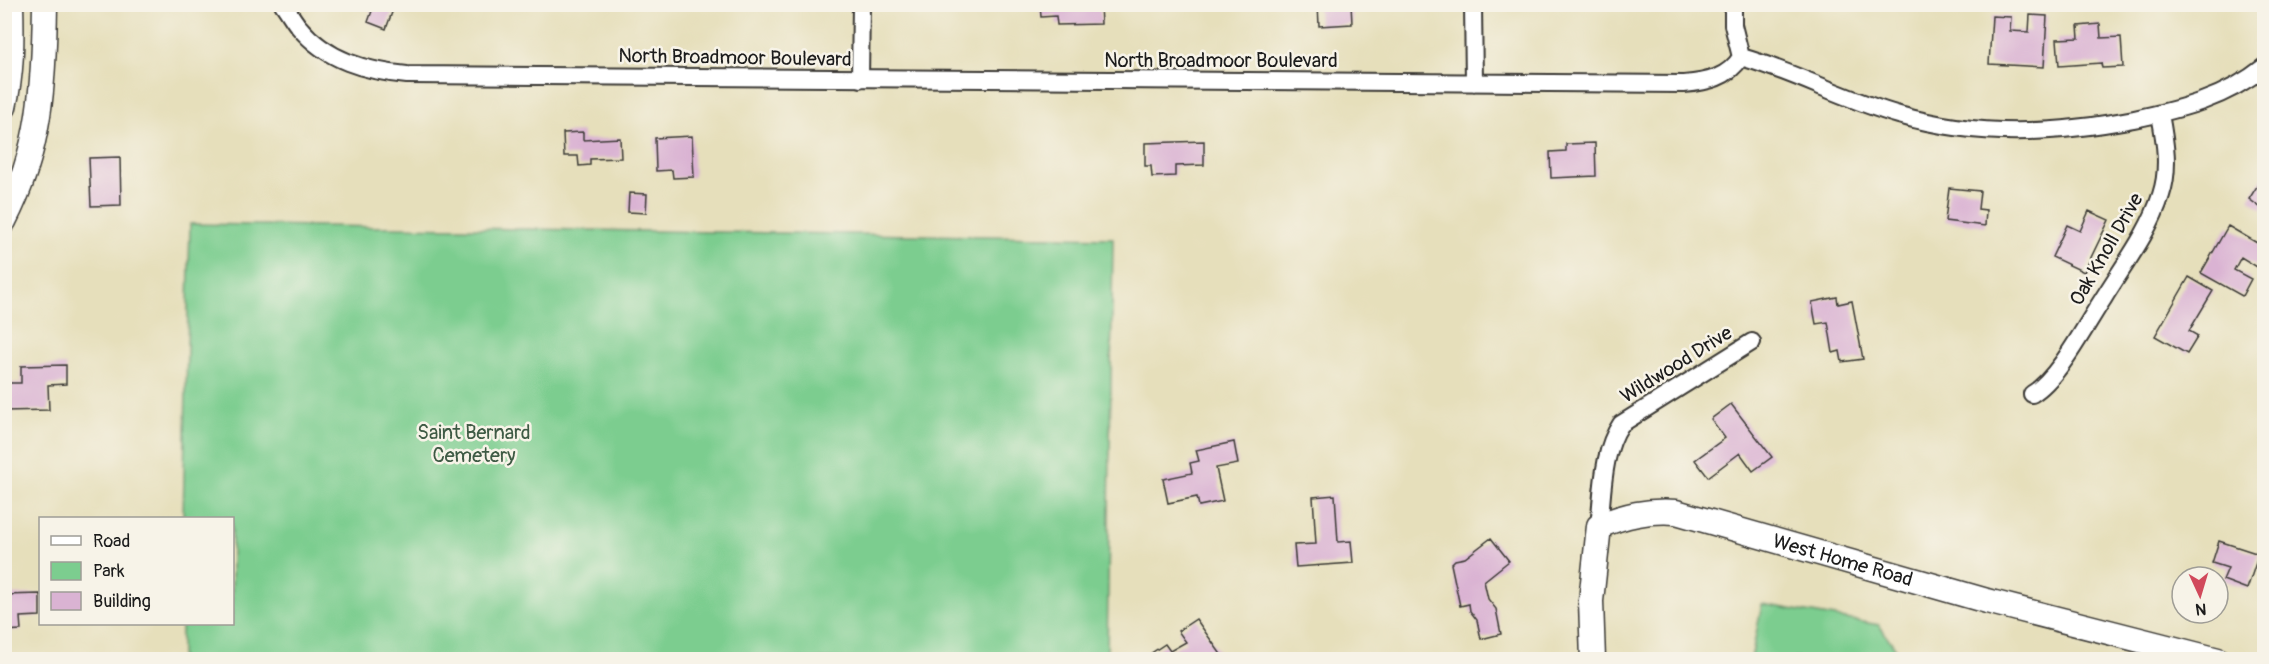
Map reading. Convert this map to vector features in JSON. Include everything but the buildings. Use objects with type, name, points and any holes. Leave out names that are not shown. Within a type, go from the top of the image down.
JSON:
[{"type":"street","points":[[4,107],[8,92],[12,47],[12,4]]},
{"type":"street","points":[[4,221],[16,199],[31,157],[44,69],[45,4]]},
{"type":"street","points":[[860,80],[861,4]]},
{"type":"street","points":[[1473,4],[1474,83]]},
{"type":"street","points":[[1733,4],[1733,25],[1741,57],[1774,66],[1899,116],[1975,130],[2020,133],[2060,131],[2160,114],[2204,102],[2230,91],[2265,68]]},
{"type":"street","name":"North Broadmoor Boulevard","points":[[284,5],[300,29],[340,60],[379,72],[407,75],[860,80],[1702,82],[1727,73],[1741,57]]},
{"type":"street","name":"Oak Knoll Drive","points":[[2032,394],[2048,381],[2070,351],[2153,215],[2166,172],[2166,147],[2160,114]]},
{"type":"street","name":"Wildwood Drive","points":[[1599,526],[1607,459],[1612,437],[1621,424],[1752,342]]},
{"type":"street","name":"West Home Road","points":[[1599,526],[1636,513],[1676,512],[1987,601],[2218,660]]},
{"type":"street","points":[[1593,660],[1591,602],[1599,526]]},
{"type":"green space","name":"Saint Bernard Cemetery","points":[[190,224],[1113,238],[1107,659],[181,659],[181,625],[234,625],[234,517],[183,517]]},
{"type":"green space","points":[[1762,604],[1879,625],[1903,659],[1751,659]]}]
